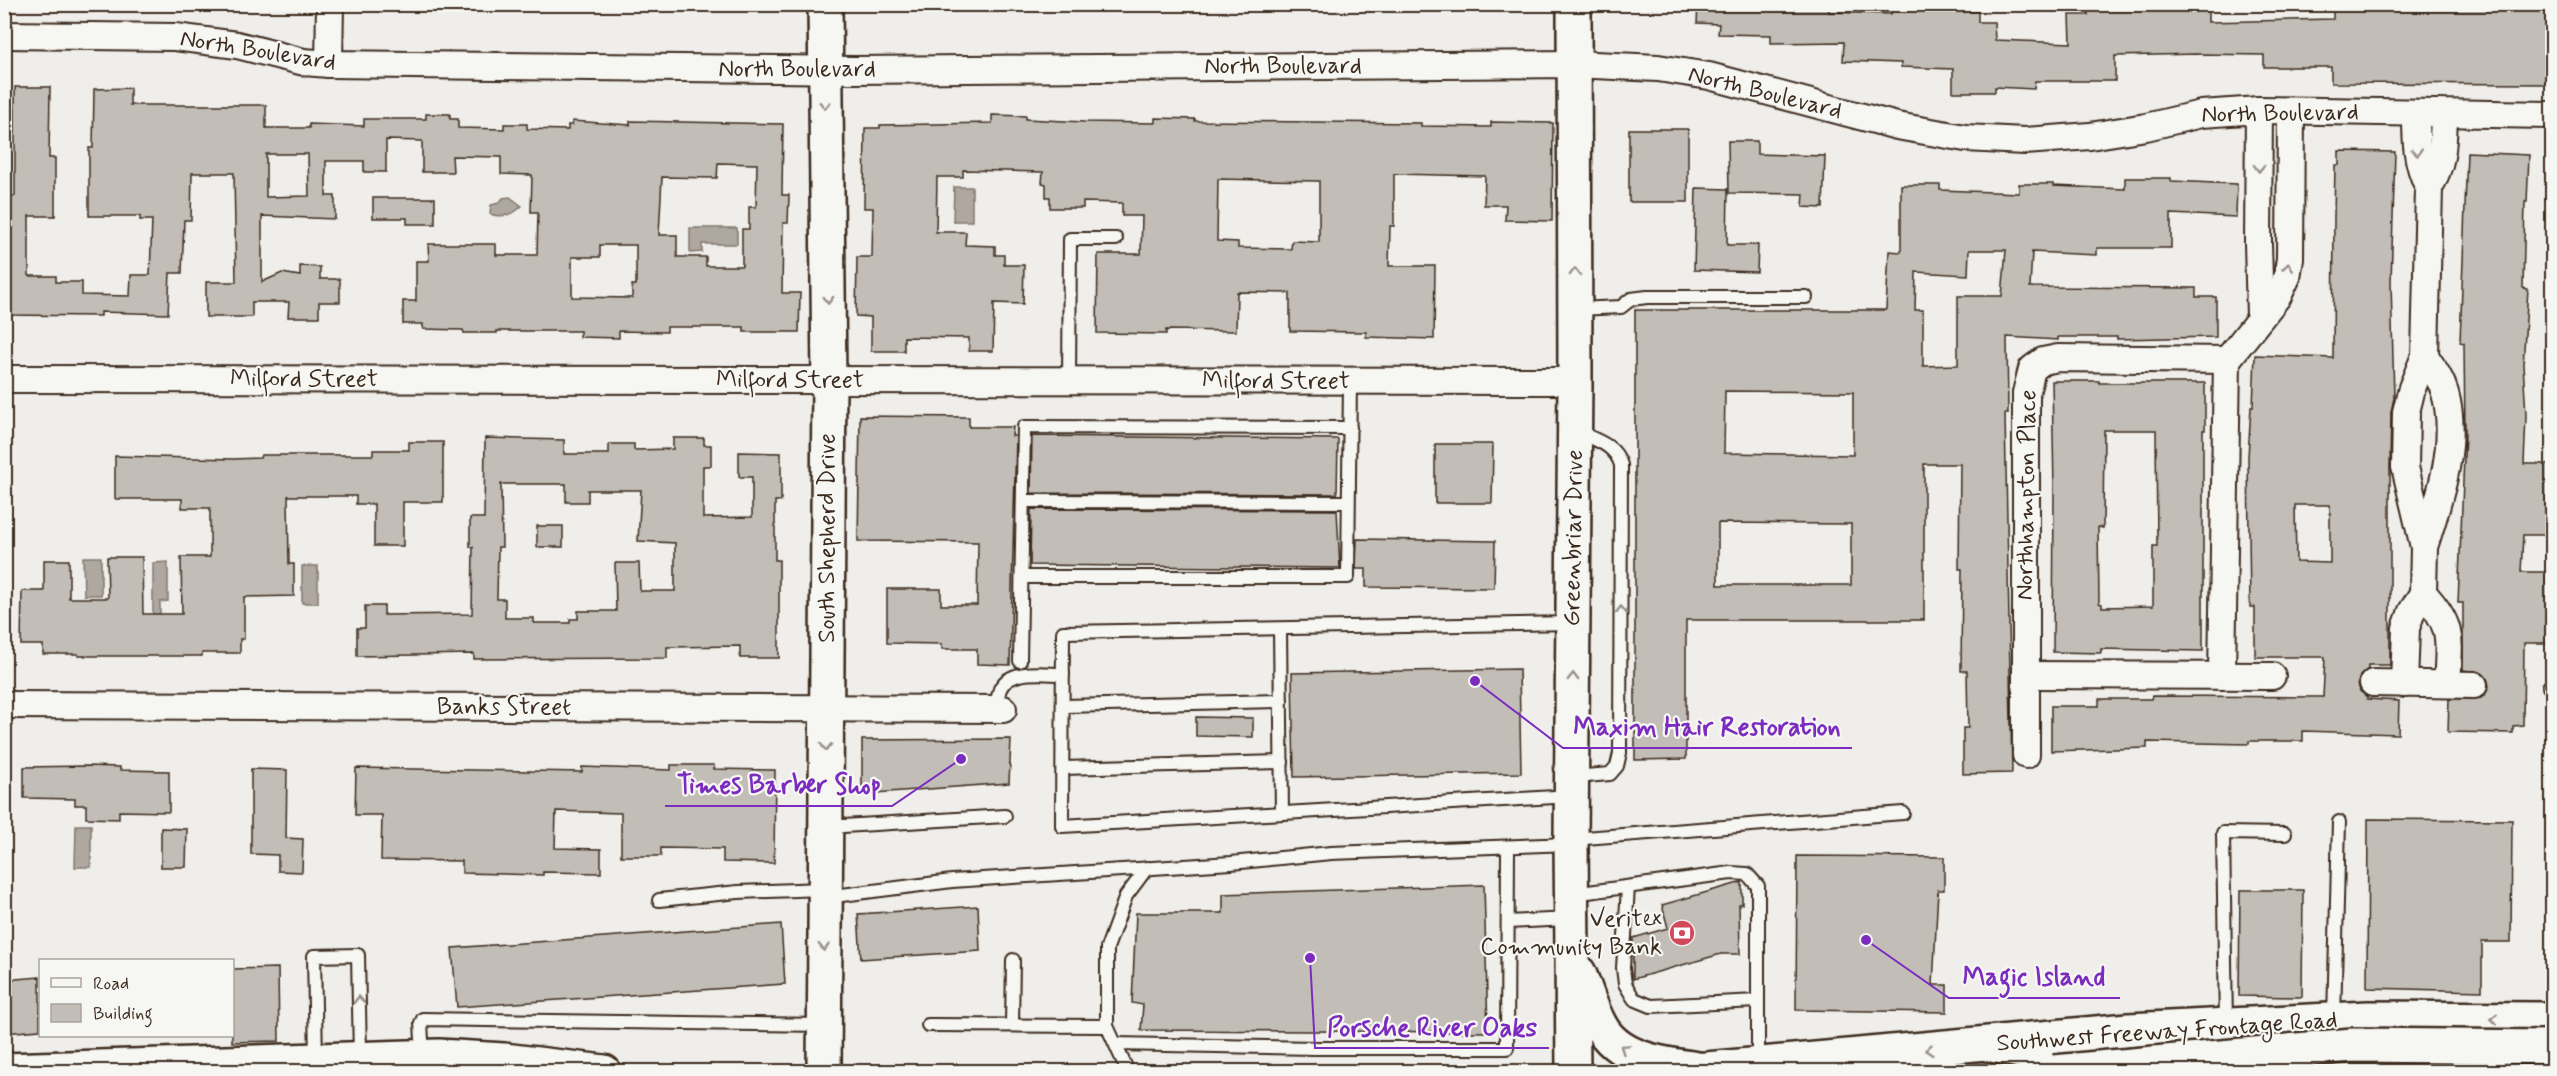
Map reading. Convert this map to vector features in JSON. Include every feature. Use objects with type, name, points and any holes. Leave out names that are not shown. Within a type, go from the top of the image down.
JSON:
[{"type":"main road","name":"South Shepherd Drive","points":[[824,1071],[829,380],[825,4]]},
{"type":"main road","name":"Greenbriar Drive","points":[[1573,1071],[1571,787],[1575,430],[1574,4]]},
{"type":"main road","name":"Southwest Freeway Frontage Road","points":[[1572,955],[1601,1027],[1623,1050],[1652,1062],[1690,1071],[2128,1030],[2334,1020],[2553,1019]]},
{"type":"main road","points":[[1987,1044],[2042,1056],[2553,1068]]},
{"type":"main road","points":[[2054,1071],[2353,1045],[2553,1047]]},
{"type":"main road","points":[[4,1070],[423,1057],[504,1060],[604,1071]]},
{"type":"street","points":[[329,64],[330,4]]},
{"type":"street","name":"North Boulevard","points":[[4,35],[175,37],[237,45],[304,63],[329,64],[824,70],[1573,64],[1658,68],[1763,88],[1878,121],[1965,138],[2025,141],[2090,136],[2146,127],[2201,114],[2259,110],[2553,115]]},
{"type":"street","points":[[2259,110],[2260,316]]},
{"type":"street","points":[[2222,676],[2227,360],[2278,296],[2287,277],[2290,259],[2291,111]]},
{"type":"street","points":[[2416,113],[2415,151],[2420,170],[2429,188]]},
{"type":"street","points":[[2404,684],[2406,628],[2412,611],[2423,593],[2424,547],[2405,467],[2406,412],[2412,388],[2425,356],[2429,188],[2439,170],[2443,153],[2444,114]]},
{"type":"street","points":[[2258,211],[2290,211]]},
{"type":"street","points":[[2424,547],[2446,474],[2449,410],[2445,391],[2425,356]]},
{"type":"street","name":"Northhampton Place","points":[[2026,755],[2026,393],[2032,369],[2043,361],[2058,358],[2227,360]]},
{"type":"street","name":"Milford Street","points":[[4,379],[1575,381]]},
{"type":"street","points":[[2423,593],[2440,611],[2446,623],[2449,643],[2447,684]]},
{"type":"street","points":[[2026,675],[2272,676]]},
{"type":"street","points":[[2373,684],[2474,684]]},
{"type":"street","name":"Banks Street","points":[[4,705],[1000,708]]},
{"type":"lane","points":[[1069,380],[1070,239],[1116,239]]},
{"type":"lane","points":[[1575,309],[1621,308],[1631,299],[1647,297],[1806,297]]},
{"type":"lane","points":[[1022,577],[1348,577],[1350,381]]},
{"type":"lane","points":[[1020,661],[1024,427],[1350,428]]},
{"type":"lane","points":[[1573,623],[1063,632],[1062,826],[1282,813],[1571,787],[1610,774],[1617,766],[1620,753],[1621,465],[1618,455],[1610,446],[1575,430]]},
{"type":"lane","points":[[1023,501],[1348,502]]},
{"type":"lane","points":[[1281,628],[1282,813]]},
{"type":"lane","points":[[1000,708],[1000,689],[1007,681],[1020,675],[1063,674]]},
{"type":"lane","points":[[1063,706],[1281,701]]},
{"type":"lane","points":[[1063,768],[1282,762]]},
{"type":"lane","points":[[659,900],[738,892],[824,893],[952,881],[1231,863],[1331,853],[1508,847],[1903,813]]},
{"type":"lane","points":[[825,828],[1005,816]]},
{"type":"lane","points":[[2334,1020],[2339,822]]},
{"type":"lane","points":[[2226,1025],[2223,832],[2285,834]]},
{"type":"lane","points":[[1116,1044],[1314,1048],[1507,1048],[1508,847]]},
{"type":"lane","points":[[1128,1071],[1107,1026],[1107,948],[1126,896],[1147,868]]},
{"type":"lane","points":[[1508,922],[1572,907],[1628,887],[1731,873],[1747,874],[1758,886],[1758,1065]]},
{"type":"lane","points":[[1628,887],[1623,968],[1625,984],[1634,999],[1651,1006],[1758,1001]]},
{"type":"lane","points":[[316,1060],[314,956],[358,955],[360,1059]]},
{"type":"lane","points":[[1012,1025],[1013,960]]},
{"type":"lane","points":[[423,1057],[421,1023],[423,1018],[824,1025]]},
{"type":"lane","points":[[928,1025],[1107,1026]]},
{"type":"shaded area","points":[[954,187],[972,187],[972,221],[953,221]]},
{"type":"shaded area","points":[[510,197],[522,206],[507,215],[490,214],[491,205]]},
{"type":"shaded area","points":[[690,228],[737,228],[737,244],[702,244],[702,252],[690,253]]},
{"type":"shaded area","points":[[83,557],[101,557],[101,595],[84,595]]},
{"type":"shaded area","points":[[168,562],[168,601],[160,602],[160,615],[153,615],[153,563]]},
{"type":"shaded area","points":[[302,566],[318,566],[318,603],[302,603]]},
{"type":"shaded area","points":[[76,825],[91,825],[91,867],[75,867]]},
{"type":"building","points":[[1698,4],[1829,4],[1829,12],[1891,14],[1892,4],[1941,6],[1941,12],[1978,11],[1978,22],[1994,22],[1995,40],[2071,43],[2070,15],[2088,15],[2088,5],[2208,4],[2208,22],[2333,19],[2333,4],[2553,4],[2553,84],[2331,83],[2331,67],[2264,67],[2264,55],[2196,54],[2115,56],[2115,81],[2035,81],[2034,89],[1995,87],[1995,92],[1953,92],[1953,69],[1901,67],[1901,63],[1843,61],[1844,42],[1771,43],[1771,35],[1718,34],[1719,24],[1697,23]]},
{"type":"building","points":[[15,87],[50,87],[49,158],[55,158],[55,216],[29,216],[29,276],[56,276],[56,282],[82,282],[82,295],[130,296],[131,275],[150,275],[152,220],[140,220],[140,216],[89,216],[89,148],[93,148],[94,89],[130,88],[130,105],[266,105],[266,128],[309,128],[309,124],[364,126],[364,119],[426,119],[426,114],[450,114],[450,119],[458,119],[458,128],[504,129],[504,124],[527,124],[527,129],[568,130],[568,125],[572,125],[572,121],[630,125],[630,121],[783,124],[782,195],[789,195],[788,223],[783,223],[782,293],[800,293],[799,332],[744,332],[744,327],[667,327],[667,332],[619,331],[619,338],[580,337],[580,331],[464,333],[463,330],[423,329],[423,324],[403,324],[403,301],[416,301],[416,261],[429,261],[428,244],[496,244],[496,255],[537,255],[538,212],[531,212],[532,175],[501,174],[501,157],[452,156],[453,172],[422,172],[422,141],[386,140],[386,172],[364,172],[364,161],[326,161],[326,196],[335,196],[335,219],[262,216],[262,282],[282,273],[300,276],[300,266],[320,267],[320,279],[340,279],[340,302],[319,302],[319,317],[288,317],[289,302],[252,302],[252,317],[206,317],[206,282],[236,282],[234,173],[192,173],[191,220],[184,220],[182,273],[170,273],[168,314],[101,312],[101,316],[4,315],[7,196],[15,196]],"holes":[[[266,154],[308,154],[309,196],[266,197]],[[718,163],[757,164],[756,207],[749,207],[749,229],[742,229],[742,266],[706,266],[706,257],[677,257],[677,235],[659,235],[662,177],[717,178]],[[600,245],[636,245],[636,285],[632,285],[632,298],[572,297],[572,257],[600,257]]]},
{"type":"building","points":[[992,115],[1084,122],[1155,123],[1155,118],[1195,119],[1195,121],[1421,123],[1421,126],[1491,127],[1491,122],[1553,123],[1552,221],[1505,220],[1506,205],[1484,205],[1485,176],[1394,174],[1394,226],[1390,226],[1389,266],[1435,266],[1434,339],[1366,337],[1366,332],[1290,331],[1290,293],[1237,292],[1236,331],[1166,330],[1166,334],[1097,333],[1098,254],[1141,254],[1142,216],[1122,216],[1122,203],[1083,202],[1083,208],[1050,208],[1050,197],[1046,197],[1046,184],[1042,183],[1043,172],[963,170],[963,177],[937,177],[936,232],[966,232],[965,245],[995,246],[995,255],[1004,255],[1004,265],[1024,265],[1023,304],[994,303],[993,351],[969,351],[969,338],[904,337],[904,351],[871,351],[871,317],[856,316],[857,257],[872,257],[873,208],[864,208],[865,128],[880,128],[880,125],[992,123]],"holes":[[[1218,179],[1319,181],[1319,242],[1292,241],[1291,249],[1238,248],[1238,242],[1217,241]]]},
{"type":"building","points":[[1629,129],[1688,129],[1688,202],[1629,202]]},
{"type":"building","points":[[1728,141],[1757,141],[1757,154],[1825,156],[1823,208],[1803,207],[1804,194],[1729,193]]},
{"type":"building","points":[[2339,151],[2395,152],[2391,282],[2394,398],[2391,412],[2390,467],[2390,665],[2368,665],[2368,669],[2360,676],[2358,683],[2360,691],[2367,699],[2399,701],[2398,734],[2303,731],[2303,741],[2249,741],[2249,744],[2147,742],[2147,748],[2051,751],[2051,706],[2099,706],[2099,699],[2151,699],[2152,696],[2323,697],[2325,657],[2255,657],[2255,607],[2250,607],[2248,457],[2255,355],[2333,358],[2335,165],[2339,165]],"holes":[[[2295,505],[2330,505],[2330,563],[2296,562]]]},
{"type":"building","points":[[2467,152],[2529,155],[2527,202],[2525,202],[2523,288],[2528,289],[2523,364],[2526,415],[2524,464],[2553,464],[2553,535],[2523,535],[2521,572],[2553,572],[2553,643],[2524,643],[2523,725],[2513,726],[2513,733],[2448,732],[2449,699],[2481,698],[2489,686],[2487,678],[2482,673],[2463,670],[2463,603],[2458,603],[2465,433],[2464,343],[2460,342]]},
{"type":"building","points":[[2125,178],[2171,178],[2171,181],[2237,184],[2236,217],[2171,214],[2171,248],[2097,248],[2097,255],[2032,252],[2030,287],[2196,288],[2196,297],[2216,297],[2216,337],[2117,339],[2117,337],[2058,337],[2058,340],[2007,337],[2008,414],[2005,414],[2012,773],[1963,774],[1963,728],[1968,728],[1967,671],[1961,671],[1960,464],[1924,464],[1924,620],[1686,620],[1686,759],[1635,760],[1635,310],[1886,310],[1889,251],[1901,252],[1901,185],[1940,185],[1940,190],[2019,193],[2019,184],[2125,189]],"holes":[[[1969,250],[2006,250],[2002,296],[1958,296],[1958,365],[1923,366],[1923,310],[1915,310],[1916,272],[1968,275]],[[1725,391],[1853,392],[1853,455],[1724,453]],[[1718,523],[1851,524],[1851,585],[1718,585]]]},
{"type":"building","points":[[1696,188],[1728,189],[1727,245],[1758,245],[1757,272],[1694,270]]},
{"type":"building","points":[[373,198],[435,198],[435,224],[407,224],[407,218],[373,218]]},
{"type":"building","points":[[2052,381],[2205,383],[2203,651],[2101,649],[2101,653],[2053,652]],"holes":[[[2104,430],[2156,430],[2157,546],[2153,546],[2153,606],[2102,607],[2099,603],[2098,527],[2103,528]]]},
{"type":"building","points":[[860,416],[969,417],[969,427],[1013,427],[1012,436],[1016,436],[1010,665],[977,664],[977,649],[942,649],[942,644],[887,643],[887,589],[941,589],[941,605],[977,605],[978,542],[858,541]]},
{"type":"building","points":[[1032,436],[1338,439],[1337,494],[1031,493]]},
{"type":"building","points":[[485,438],[564,440],[564,454],[609,454],[609,444],[634,444],[634,450],[673,449],[673,438],[704,438],[704,445],[711,445],[711,466],[703,466],[703,518],[752,517],[752,477],[739,477],[739,452],[781,453],[781,501],[775,501],[775,560],[779,560],[779,658],[740,658],[740,646],[667,647],[667,658],[474,659],[474,654],[357,656],[357,628],[365,628],[365,606],[384,606],[384,615],[472,614],[473,547],[470,547],[470,518],[484,518]],"holes":[[[501,484],[566,484],[566,502],[588,502],[588,490],[641,490],[638,541],[675,543],[675,591],[640,591],[639,563],[615,563],[616,611],[578,611],[578,619],[570,619],[570,623],[534,623],[534,618],[505,618],[505,599],[497,599],[498,547],[502,547]]]},
{"type":"building","points":[[409,442],[443,442],[443,502],[403,502],[403,546],[374,546],[374,504],[356,504],[356,496],[288,496],[289,564],[294,564],[294,596],[244,597],[244,639],[240,639],[240,653],[202,653],[202,656],[78,656],[78,654],[43,654],[43,645],[21,645],[22,591],[44,591],[44,560],[69,560],[69,598],[108,598],[107,557],[142,557],[143,614],[182,614],[181,557],[210,557],[210,508],[182,508],[182,499],[115,499],[115,456],[233,459],[260,458],[261,455],[373,455],[373,450],[409,450]]},
{"type":"building","points":[[1435,444],[1493,444],[1492,503],[1435,503]]},
{"type":"building","points":[[1031,509],[1337,510],[1340,568],[1030,565]]},
{"type":"building","points":[[537,526],[563,526],[563,547],[537,547]]},
{"type":"building","points":[[1357,539],[1495,541],[1494,588],[1366,587],[1366,569],[1356,569]]},
{"type":"building","points":[[1519,669],[1521,773],[1294,777],[1292,673]]},
{"type":"building","points":[[1196,717],[1253,718],[1253,737],[1196,736]]},
{"type":"building","points":[[1011,739],[1009,783],[862,794],[862,740]]},
{"type":"building","points":[[671,765],[714,765],[714,769],[775,770],[774,863],[723,862],[723,849],[661,848],[661,856],[621,856],[621,813],[556,811],[555,848],[601,849],[601,873],[543,872],[543,875],[462,873],[462,861],[381,860],[382,815],[355,815],[356,768],[582,772],[582,767],[671,770]]},
{"type":"building","points":[[24,767],[120,767],[120,770],[169,771],[169,812],[119,811],[119,819],[86,818],[86,805],[75,805],[75,799],[24,798]]},
{"type":"building","points":[[251,769],[287,770],[286,838],[303,839],[302,872],[278,871],[278,855],[251,854]]},
{"type":"building","points":[[2368,819],[2512,820],[2511,942],[2482,942],[2482,991],[2367,988]]},
{"type":"building","points":[[161,828],[187,829],[186,867],[161,867]]},
{"type":"building","points":[[1797,856],[1944,857],[1944,890],[1938,890],[1933,985],[1947,985],[1947,1012],[1796,1010]]},
{"type":"building","name":"Veritex Community Bank","points":[[1742,882],[1742,904],[1739,904],[1740,954],[1721,954],[1633,979],[1633,938],[1668,928],[1662,905]]},
{"type":"building","points":[[1484,885],[1488,1032],[1141,1030],[1143,1005],[1132,1003],[1136,913],[1223,913],[1223,894]]},
{"type":"building","points":[[2240,890],[2303,890],[2302,997],[2239,996]]},
{"type":"building","points":[[978,906],[980,951],[861,959],[858,914]]},
{"type":"building","points":[[781,924],[785,984],[457,1007],[452,948]]},
{"type":"building","points":[[278,968],[279,1041],[232,1042],[232,1037],[234,1037],[234,969]]},
{"type":"building","points":[[39,977],[39,1030],[4,1033],[4,980]]},
{"type":"place","name":"Maxim Hair Restoration","points":[[1475,681]]},
{"type":"place","name":"Times Barber Shop","points":[[961,759]]},
{"type":"place","name":"Veritex Community Bank","points":[[1682,933]]},
{"type":"place","name":"Magic Island","points":[[1866,940]]},
{"type":"place","name":"Porsche River Oaks","points":[[1310,958]]}]
